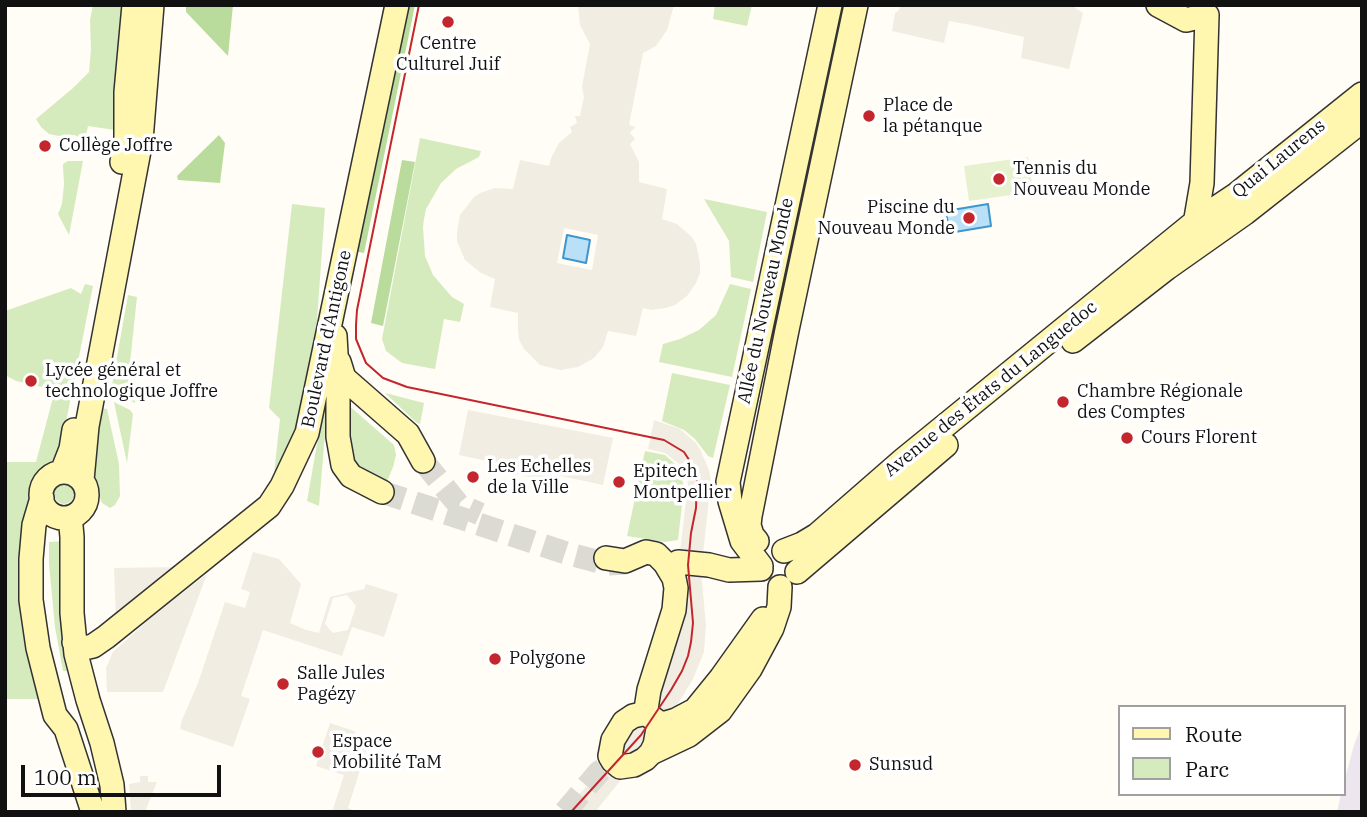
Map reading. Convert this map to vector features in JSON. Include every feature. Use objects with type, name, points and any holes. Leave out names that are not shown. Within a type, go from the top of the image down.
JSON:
[{"type":"street","points":[[72,476],[71,449],[124,149],[134,5]]},
{"type":"street","points":[[72,476],[82,465],[141,140],[152,5]]},
{"type":"street","name":"Boulevard d'Antigone","points":[[74,636],[84,648],[93,646],[269,506],[282,486],[307,433],[397,5]]},
{"type":"street","name":"Allée du Nouveau Monde","points":[[774,569],[742,541],[728,492],[730,472],[830,5]]},
{"type":"street","name":"Allée du Nouveau Monde","points":[[774,569],[752,535],[750,516],[856,5]]},
{"type":"street","points":[[1158,5],[1186,20],[1207,15],[1201,189],[1191,250]]},
{"type":"street","name":"Quai Laurens","points":[[1195,222],[1237,194],[1362,94]]},
{"type":"street","name":"Avenue des États du Languedoc","points":[[774,569],[957,435],[1080,335],[1191,250],[1245,213],[1362,121]]},
{"type":"street","points":[[1201,189],[1208,201],[1217,207],[1245,213]]},
{"type":"street","name":"Avenue des États du Languedoc","points":[[774,569],[1195,222]]},
{"type":"street","points":[[332,309],[338,438],[342,465],[351,476],[382,492]]},
{"type":"street","points":[[336,354],[344,378],[408,434],[423,461]]},
{"type":"street","points":[[730,472],[758,477]]},
{"type":"street","points":[[93,812],[76,762],[68,723],[55,715],[40,658],[33,611],[31,559],[34,525],[54,511],[78,513],[87,501],[86,486],[72,476],[57,473],[48,479],[43,488],[54,511],[71,526],[74,636],[112,785],[114,812]]},
{"type":"street","points":[[709,565],[729,558],[740,540],[739,528]]},
{"type":"street","points":[[606,558],[625,561],[646,552],[656,554],[665,562],[674,578],[674,610],[649,690],[646,709],[653,719],[658,736],[651,753]]},
{"type":"street","points":[[678,562],[729,570],[774,569]]},
{"type":"street","points":[[774,569],[779,607],[772,628],[750,669],[720,711],[689,735],[651,753],[634,765],[624,767],[615,764],[610,756],[613,740],[624,722],[633,716],[666,723],[676,720],[695,710],[722,678],[766,612],[774,569]]},
{"type":"shaded area","points":[[578,5],[674,5],[667,30],[656,46],[643,53],[629,125],[635,127],[630,133],[635,139],[630,144],[639,162],[639,182],[667,189],[662,219],[677,224],[692,237],[696,244],[700,273],[687,296],[675,305],[651,310],[643,308],[636,336],[608,331],[603,347],[594,358],[578,367],[560,370],[540,365],[524,349],[519,340],[518,313],[490,307],[495,279],[481,273],[465,260],[457,241],[457,232],[460,215],[474,197],[495,188],[513,189],[520,160],[549,166],[559,143],[572,132],[570,127],[577,123],[575,116],[580,116],[584,97],[582,87],[590,44],[580,25]],"holes":[[[564,228],[598,235],[592,270],[557,263]]]},
{"type":"shaded area","points":[[900,5],[1071,5],[1083,13],[1069,69],[1021,58],[1024,37],[971,25],[949,21],[944,43],[892,31],[895,13]]},
{"type":"shaded area","points":[[468,410],[613,438],[603,485],[552,474],[550,481],[509,473],[510,466],[459,455]]},
{"type":"shaded area","points":[[654,420],[680,429],[696,443],[709,470],[711,481],[701,572],[706,625],[704,652],[693,679],[663,728],[595,812],[563,812],[638,725],[660,691],[676,647],[680,627],[680,552],[688,484],[683,467],[665,453],[648,449]]},
{"type":"shaded area","points":[[253,552],[279,559],[301,584],[290,623],[319,633],[330,597],[364,589],[366,584],[398,594],[384,637],[352,627],[342,656],[263,630],[241,696],[250,699],[233,747],[180,729],[225,602],[245,608],[250,592],[241,589]],"holes":[[[347,595],[356,606],[348,630],[333,633],[325,624],[333,598]]]},
{"type":"shaded area","points":[[183,567],[116,621],[114,568]]},
{"type":"shaded area","points":[[207,574],[163,692],[107,692],[106,668],[113,652],[154,615]]},
{"type":"shaded area","points":[[330,723],[354,731],[367,748],[348,808],[353,810],[352,812],[332,812],[344,775],[316,766]]},
{"type":"shaded area","points":[[1362,724],[1362,812],[1337,812],[1341,796],[1346,796],[1346,775]]},
{"type":"shaded area","points":[[140,776],[148,776],[148,782],[157,782],[145,812],[131,812],[129,784],[140,782]]},
{"type":"green space","points":[[93,5],[123,5],[121,131],[88,126],[85,139],[74,135],[49,134],[36,119],[89,72],[90,20]]},
{"type":"green space","points":[[186,5],[233,5],[228,56],[186,12]]},
{"type":"green space","points":[[388,5],[415,5],[364,253],[339,248]]},
{"type":"green space","points":[[715,5],[752,5],[747,26],[713,19]]},
{"type":"green space","points":[[219,135],[225,143],[220,183],[178,180],[177,176]]},
{"type":"green space","points":[[420,138],[481,151],[479,157],[456,169],[441,183],[426,209],[423,227],[425,256],[433,275],[452,297],[464,304],[460,322],[444,319],[435,369],[402,363],[386,351],[382,339]]},
{"type":"green space","name":"Tennis du Nouveau Monde","points":[[1028,157],[1033,192],[969,201],[964,166]]},
{"type":"green space","points":[[402,160],[415,162],[383,326],[371,323]]},
{"type":"green space","points":[[68,161],[83,161],[69,235],[58,214],[64,184],[63,164]]},
{"type":"green space","points":[[704,199],[767,212],[753,282],[731,277],[729,241]]},
{"type":"green space","points":[[292,204],[325,208],[315,348],[299,429],[273,483],[280,419],[269,408]]},
{"type":"green space","points":[[85,284],[93,286],[60,452],[35,484],[32,508],[41,699],[5,699],[5,462],[36,462],[55,390],[16,381],[5,375],[5,311],[71,288],[81,294]]},
{"type":"green space","points":[[730,284],[751,289],[732,377],[659,362],[663,344],[699,330],[716,315]]},
{"type":"green space","points":[[128,295],[137,297],[127,391],[135,393],[135,403],[111,391]]},
{"type":"green space","points":[[672,373],[730,385],[713,458],[684,430],[662,421]]},
{"type":"green space","points":[[326,393],[326,421],[319,506],[307,501]]},
{"type":"green space","points":[[385,393],[424,403],[420,424],[417,423]]},
{"type":"green space","points":[[114,402],[133,414],[127,463]]},
{"type":"green space","points":[[346,403],[394,445],[396,455],[386,484],[357,468],[349,458]]},
{"type":"green space","points":[[97,408],[107,409],[119,464],[120,496],[110,508],[102,503],[89,471]]},
{"type":"green space","points":[[645,451],[665,455],[680,473],[684,486],[678,540],[665,542],[627,536]]},
{"type":"green space","points":[[60,484],[68,484],[74,494],[68,504],[60,504],[54,498],[54,490]]},
{"type":"green space","points":[[67,541],[73,671],[63,671],[55,627],[49,564],[49,542]]},
{"type":"water","name":"Piscine du Nouveau Monde","points":[[988,204],[991,226],[949,233],[946,211]]},
{"type":"water","points":[[567,235],[590,240],[586,263],[563,258]]},
{"type":"tunnel","points":[[423,461],[458,504],[480,514]]},
{"type":"tunnel","points":[[382,492],[566,553],[607,564],[626,563]]},
{"type":"tunnel","points":[[565,812],[599,772],[616,764]]},
{"type":"tram line","points":[[419,5],[357,310],[356,339],[366,363],[383,378],[407,387],[664,440],[684,452],[693,466],[697,481],[688,565],[693,623],[688,656],[671,690],[641,735],[571,812]]},
{"type":"place","name":"Centre Culturel Juif","points":[[448,22]]},
{"type":"place","name":"Place de la pétanque","points":[[869,116]]},
{"type":"place","name":"Collège Joffre","points":[[45,146]]},
{"type":"place","name":"Tennis du Nouveau Monde","points":[[999,179]]},
{"type":"place","name":"Piscine du Nouveau Monde","points":[[969,218]]},
{"type":"place","name":"Lycée général et technologique Joffre","points":[[31,381]]},
{"type":"place","name":"Chambre Régionale des Comptes","points":[[1063,402]]},
{"type":"place","name":"Cours Florent","points":[[1127,438]]},
{"type":"place","name":"Les Echelles de la Ville","points":[[473,477]]},
{"type":"place","name":"Epitech Montpellier","points":[[619,482]]},
{"type":"place","name":"Polygone","points":[[495,659]]},
{"type":"place","name":"Salle Jules Pagézy","points":[[283,684]]},
{"type":"place","name":"Espace Mobilité TaM","points":[[318,752]]},
{"type":"place","name":"Sunsud","points":[[855,765]]}]
